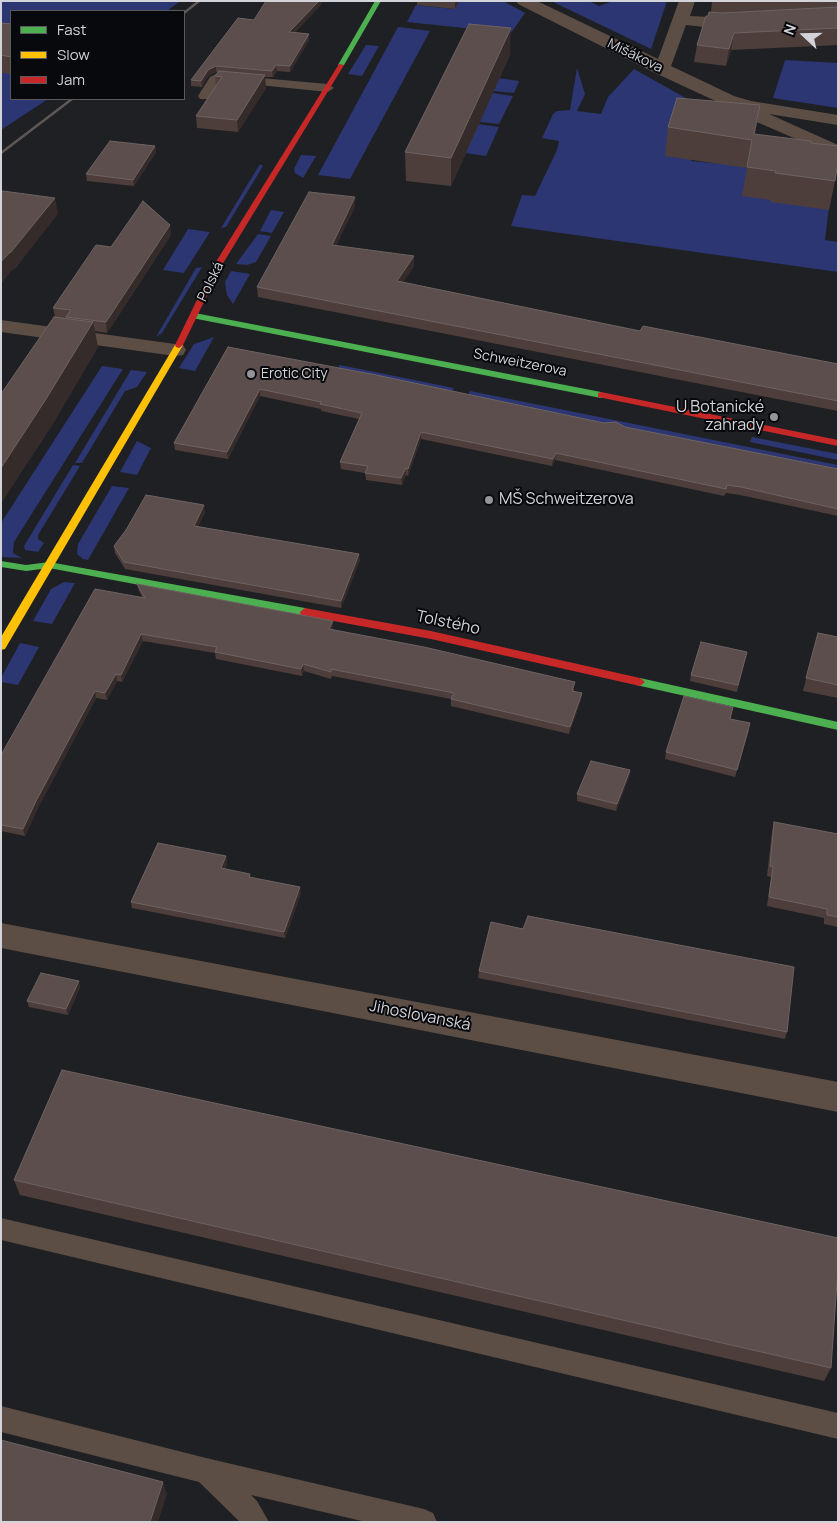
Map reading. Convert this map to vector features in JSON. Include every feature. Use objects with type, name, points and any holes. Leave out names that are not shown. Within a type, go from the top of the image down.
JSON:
[{"type":"street","name":"Polská","points":[[1,646],[195,316],[218,265],[328,88],[378,1]]},
{"type":"street","name":"Mišákova","points":[[524,1],[728,100],[749,106],[838,120]]},
{"type":"street","points":[[659,68],[663,66],[666,60],[682,20],[687,1]]},
{"type":"street","points":[[682,20],[720,23],[759,21]]},
{"type":"street","name":"Mišákova","points":[[749,106],[752,112],[765,121],[838,152]]},
{"type":"street","name":"Schweitzerova","points":[[195,316],[434,361],[838,443]]},
{"type":"street","points":[[1,326],[42,338],[175,350]]},
{"type":"street","points":[[1,564],[26,568],[49,565]]},
{"type":"street","name":"Tolstého","points":[[49,565],[430,635],[838,726]]},
{"type":"street","name":"Jihoslovanská","points":[[1,935],[838,1097]]},
{"type":"lane","points":[[204,96],[216,77],[328,88]]},
{"type":"lane","points":[[1,1229],[838,1426]]},
{"type":"lane","points":[[1,1419],[206,1471],[424,1522]]},
{"type":"lane","points":[[206,1471],[248,1510],[256,1522]]},
{"type":"shaded area","points":[[1,1],[180,1],[168,10],[10,10],[10,100],[46,100],[1,130]]},
{"type":"shaded area","points":[[459,1],[503,1],[525,13],[511,33],[407,22],[416,5],[454,9]]},
{"type":"shaded area","points":[[551,1],[589,1],[599,6],[613,1],[667,1],[651,49]]},
{"type":"shaded area","points":[[398,27],[430,31],[350,179],[318,175]]},
{"type":"shaded area","points":[[366,45],[379,46],[362,76],[348,74]]},
{"type":"shaded area","points":[[785,60],[838,63],[838,108],[773,98]]},
{"type":"shaded area","points":[[577,68],[585,94],[577,111],[601,114],[608,97],[634,69],[716,115],[691,161],[748,166],[771,200],[829,207],[825,240],[838,242],[838,272],[511,226],[522,195],[535,196],[557,150],[559,141],[542,138],[553,114],[557,111],[570,110]]},
{"type":"shaded area","points":[[499,78],[519,81],[514,93],[493,91]]},
{"type":"shaded area","points":[[492,93],[513,96],[499,124],[480,122]]},
{"type":"shaded area","points":[[478,124],[499,127],[486,156],[465,153]]},
{"type":"shaded area","points":[[301,155],[316,156],[303,178],[295,173],[294,169]]},
{"type":"shaded area","points":[[260,164],[263,166],[226,227],[221,228]]},
{"type":"shaded area","points":[[271,210],[284,212],[272,233],[260,231]]},
{"type":"shaded area","points":[[188,229],[210,232],[184,273],[163,270]]},
{"type":"shaded area","points":[[258,234],[271,236],[256,262],[247,265],[236,264]]},
{"type":"shaded area","points":[[202,267],[162,333],[156,337],[196,268]]},
{"type":"shaded area","points":[[231,271],[250,274],[233,304],[227,295],[225,282]]},
{"type":"shaded area","points":[[214,337],[195,371],[179,368],[194,344]]},
{"type":"shaded area","points":[[340,365],[454,388],[448,398],[333,375]]},
{"type":"shaded area","points":[[102,366],[123,369],[14,542],[13,553],[22,558],[1,557],[1,523]]},
{"type":"shaded area","points":[[131,370],[147,372],[137,387],[125,391],[82,463],[75,463]]},
{"type":"shaded area","points":[[470,391],[838,465],[838,477],[465,400]]},
{"type":"shaded area","points":[[752,437],[838,454],[838,460],[750,442]]},
{"type":"shaded area","points":[[137,441],[151,448],[137,475],[120,472]]},
{"type":"shaded area","points":[[73,465],[80,466],[38,535],[38,539],[44,543],[38,552],[25,550],[24,546]]},
{"type":"shaded area","points":[[112,486],[129,488],[88,560],[83,559],[77,554],[78,544]]},
{"type":"shaded area","points":[[64,582],[75,583],[52,624],[33,621],[51,589]]},
{"type":"shaded area","points":[[20,643],[39,647],[18,685],[1,682],[1,678]]},
{"type":"building","points":[[266,1],[319,1],[289,32],[309,34],[290,66],[276,65],[272,71],[216,66],[208,70],[201,81],[191,80],[238,18],[254,20]]},
{"type":"building","points":[[838,7],[838,28],[734,33],[729,49],[697,45],[709,12],[722,13]]},
{"type":"building","points":[[1,23],[10,24],[10,57],[1,55]]},
{"type":"building","points":[[469,24],[511,28],[451,158],[405,152]]},
{"type":"building","points":[[219,71],[265,75],[237,120],[196,116],[222,77],[215,76]]},
{"type":"building","points":[[677,98],[760,105],[754,134],[838,146],[835,181],[775,173],[776,171],[747,167],[752,140],[668,127]]},
{"type":"building","points":[[110,141],[155,146],[133,180],[86,174]]},
{"type":"building","points":[[3,191],[55,198],[1,262],[1,193]]},
{"type":"building","points":[[309,192],[355,197],[332,245],[414,256],[397,281],[640,331],[643,326],[838,364],[838,401],[257,287]]},
{"type":"building","points":[[143,201],[170,225],[106,322],[66,317],[71,310],[53,308],[96,245],[111,247]]},
{"type":"building","points":[[54,317],[93,322],[1,468],[1,394]]},
{"type":"building","points":[[228,347],[376,375],[604,423],[616,422],[625,427],[838,469],[838,509],[741,487],[727,485],[726,489],[556,453],[553,459],[421,432],[408,469],[406,468],[401,478],[365,473],[368,466],[340,462],[362,413],[260,389],[227,452],[174,443]]},
{"type":"building","points":[[146,495],[204,505],[194,526],[359,554],[341,601],[124,562],[114,546],[126,530]]},
{"type":"building","points":[[137,584],[333,621],[329,629],[424,647],[575,682],[572,691],[582,693],[570,727],[451,699],[454,693],[331,669],[331,672],[303,664],[301,669],[215,652],[217,647],[141,634],[121,675],[116,674],[105,693],[95,691],[23,829],[1,825],[1,755],[95,589],[145,598]]},
{"type":"building","points":[[818,633],[838,637],[838,685],[806,678]]},
{"type":"building","points":[[701,642],[747,652],[738,685],[691,675]]},
{"type":"building","points":[[684,696],[733,707],[730,719],[750,723],[737,770],[666,752]]},
{"type":"building","points":[[591,761],[630,770],[617,804],[577,794]]},
{"type":"building","points":[[774,822],[838,834],[838,917],[827,915],[827,909],[769,897],[773,867],[770,866]]},
{"type":"building","points":[[158,843],[226,856],[221,868],[250,874],[249,877],[300,887],[284,932],[131,902]]},
{"type":"building","points":[[528,916],[794,967],[787,1032],[479,971],[491,922],[523,929]]},
{"type":"building","points":[[41,973],[79,981],[66,1009],[27,1001]]},
{"type":"building","points":[[62,1070],[838,1238],[838,1267],[831,1368],[14,1180]]},
{"type":"building","points":[[1,1440],[163,1482],[150,1522],[1,1522]]},
{"type":"railway","points":[[185,12],[199,1]]},
{"type":"railway","points":[[1,153],[71,100]]},
{"type":"traffic: fast","points":[[341,65],[378,1]]},
{"type":"traffic: fast","points":[[195,316],[601,395]]},
{"type":"traffic: fast","points":[[1,564],[26,568],[49,565],[305,612]]},
{"type":"traffic: fast","points":[[640,682],[838,726]]},
{"type":"traffic: slow","points":[[1,646],[179,345]]},
{"type":"traffic: jam","points":[[179,345],[218,265],[341,65]]},
{"type":"traffic: jam","points":[[601,395],[838,443]]},
{"type":"traffic: jam","points":[[305,612],[431,635],[640,682]]},
{"type":"place","name":"Erotic City","points":[[251,374]]},
{"type":"place","name":"U Botanické zahrady","points":[[774,417]]},
{"type":"place","name":"MŠ Schweitzerova","points":[[489,500]]}]
